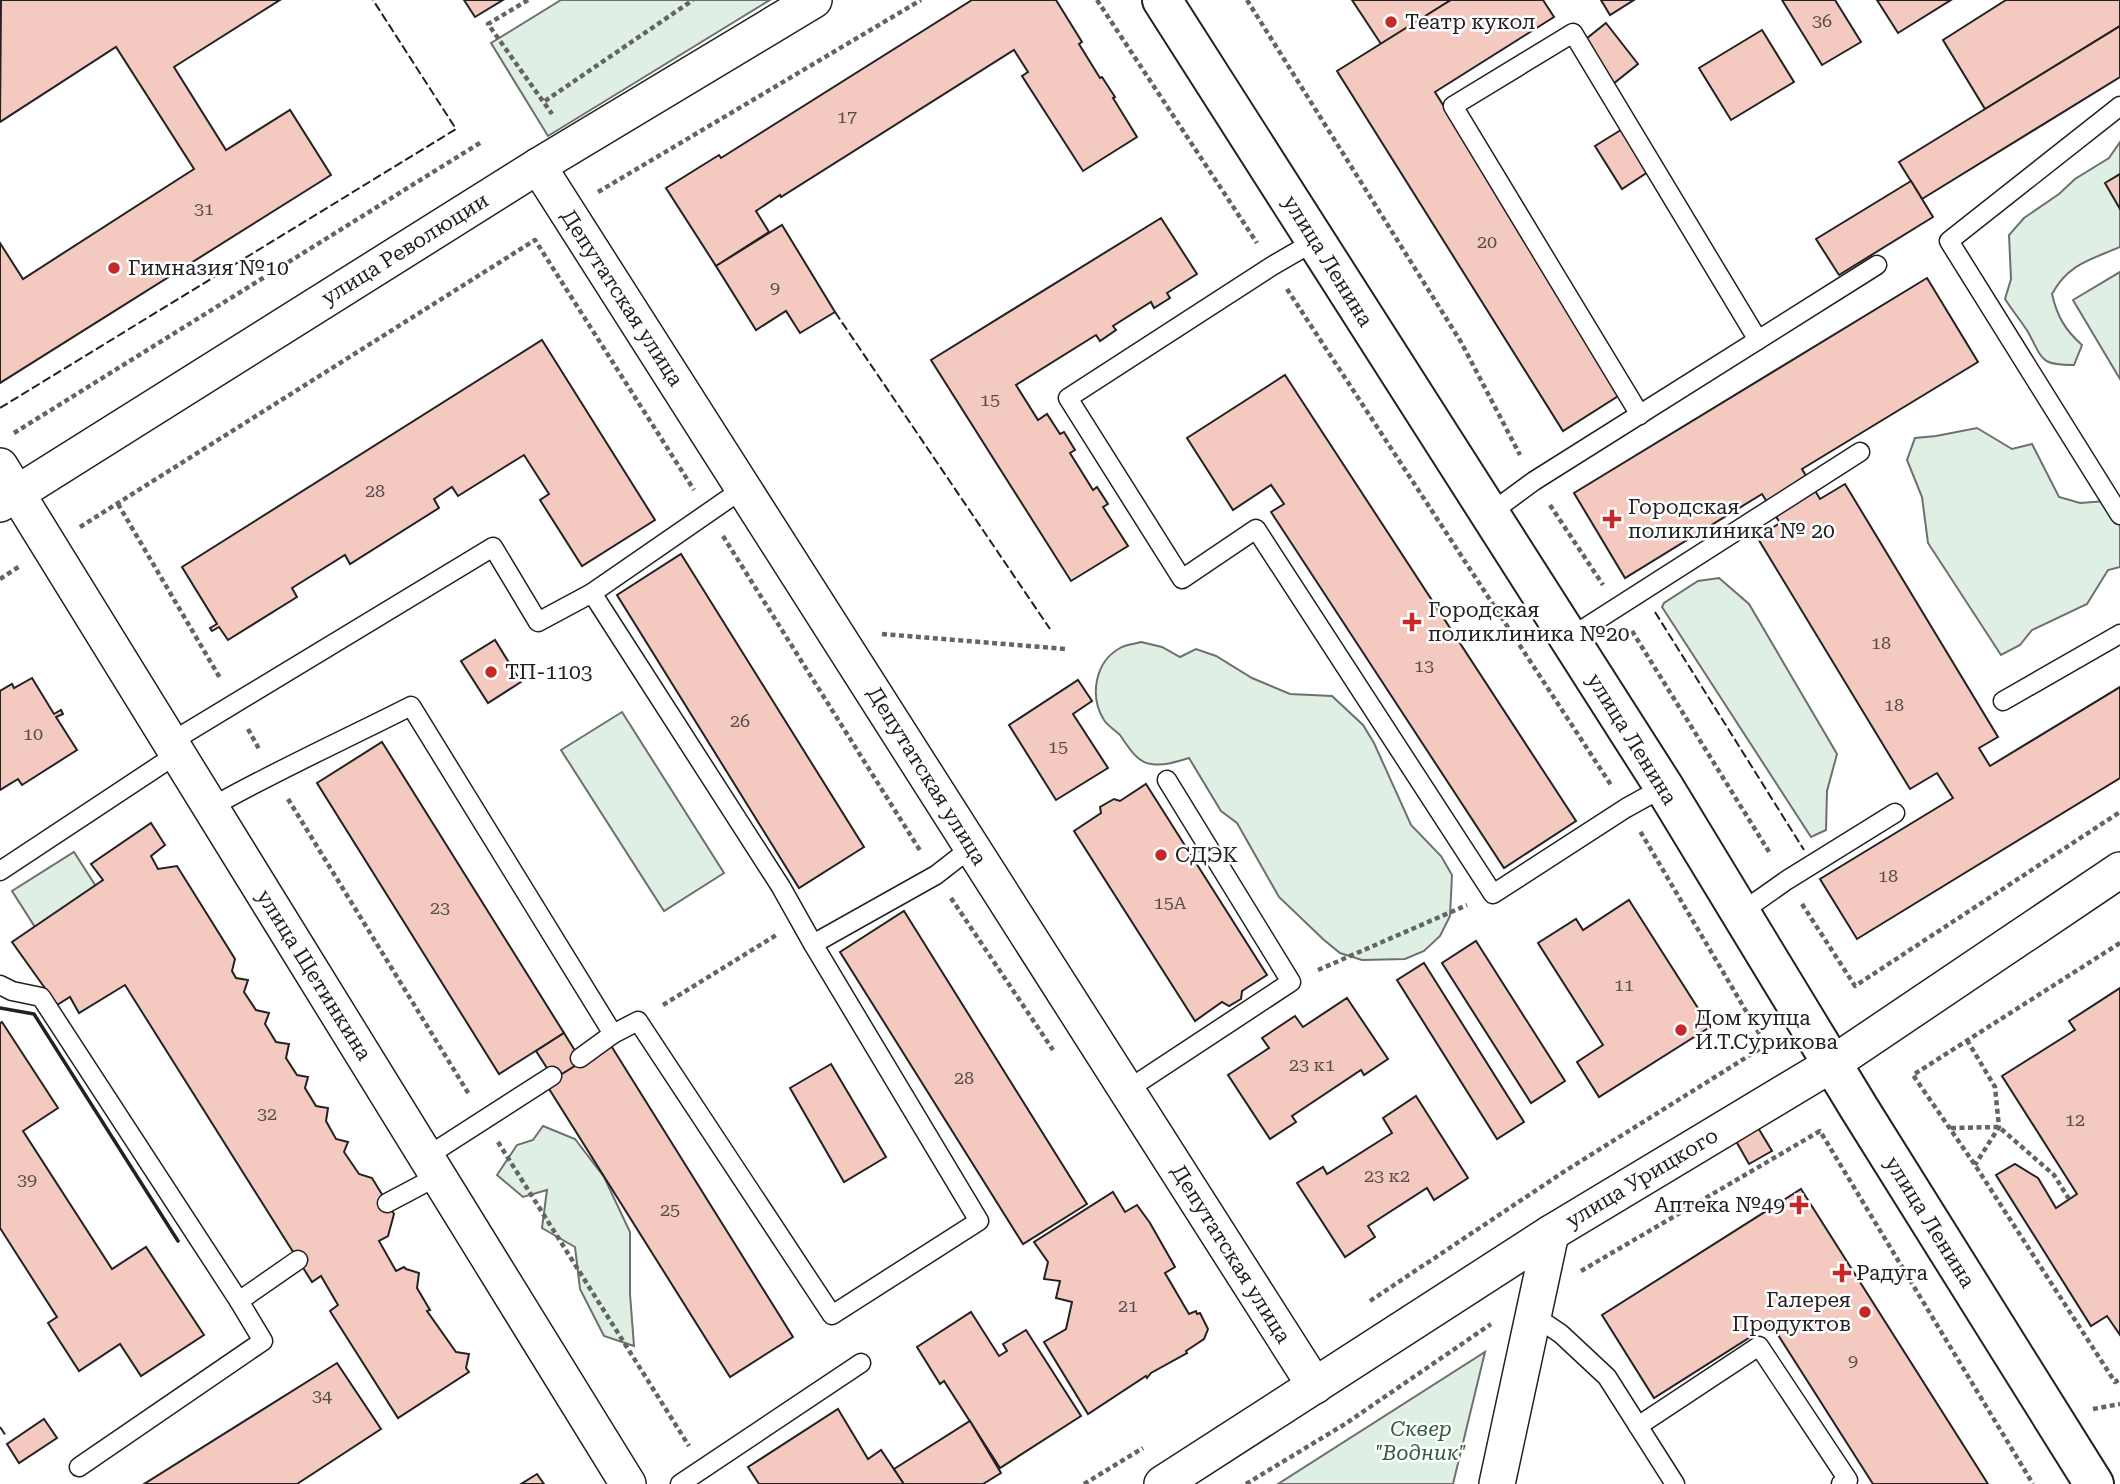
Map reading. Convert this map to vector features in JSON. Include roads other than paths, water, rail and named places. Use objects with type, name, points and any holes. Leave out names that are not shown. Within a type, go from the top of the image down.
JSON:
[{"type":"street","name":"улица Революции","points":[[7,475],[538,166],[814,0]]},
{"type":"street","name":"улица Ленина","points":[[1162,0],[1664,787],[1832,1064],[2094,1484]]},
{"type":"street","name":"Депутатская улица","points":[[538,166],[1315,1386]]},
{"type":"street","name":"улица Щетинкина","points":[[7,475],[628,1484]]},
{"type":"street","name":"улица Урицкого","points":[[1162,1484],[1550,1233],[1832,1064],[2120,870]]},
{"type":"street","points":[[1497,1484],[1550,1233]]},
{"type":"lane","points":[[1640,415],[1453,106],[1573,33],[1758,340]]},
{"type":"lane","points":[[2120,106],[1949,241],[2120,515]]},
{"type":"lane","points":[[1315,241],[1068,398],[1182,579],[1256,529],[1493,894],[1626,808],[1664,787]]},
{"type":"lane","points":[[1489,514],[1534,481],[1877,265]]},
{"type":"lane","points":[[1569,638],[1860,452]]},
{"type":"lane","points":[[0,871],[235,704],[493,547],[538,622],[592,593],[744,488]]},
{"type":"lane","points":[[580,1058],[613,1034],[638,1021],[832,1315],[979,1221],[781,887],[592,593]]},
{"type":"lane","points":[[2003,701],[2120,634]]},
{"type":"lane","points":[[210,808],[272,773],[411,706],[613,1034]]},
{"type":"lane","points":[[1127,1090],[1291,982],[1167,780]]},
{"type":"lane","points":[[1740,913],[1787,880],[1895,813]]},
{"type":"lane","points":[[813,944],[936,875],[972,847]]},
{"type":"lane","points":[[0,985],[12,991],[41,997],[263,1341],[79,1467]]},
{"type":"lane","points":[[387,1203],[485,1121],[552,1076]]},
{"type":"lane","points":[[239,1301],[298,1260]]},
{"type":"lane","points":[[1533,1315],[1561,1334],[1608,1377],[1675,1484]]},
{"type":"lane","points":[[1638,1426],[1759,1346],[1848,1480],[1841,1484]]},
{"type":"lane","points":[[680,1484],[861,1363]]},
{"type":"place","name":"Театр кукол","points":[[1391,22]]},
{"type":"place","name":"Гимназия №10","points":[[114,268]]},
{"type":"place","name":"Городская поликлиника № 20","points":[[1612,519]]},
{"type":"place","name":"Городская поликлиника №20","points":[[1412,622]]},
{"type":"place","name":"ТП-1103","points":[[491,672]]},
{"type":"place","name":"СДЭК","points":[[1161,855]]},
{"type":"place","name":"Дом купца И.Т.Сурикова","points":[[1681,1030]]},
{"type":"place","name":"Аптека №49","points":[[1799,1205]]},
{"type":"place","name":"Радуга","points":[[1842,1273]]},
{"type":"place","name":"Галерея Продуктов","points":[[1865,1312]]},
{"type":"park label","name":"Сквер \"Водник\"","points":[[1421,1441]]}]
